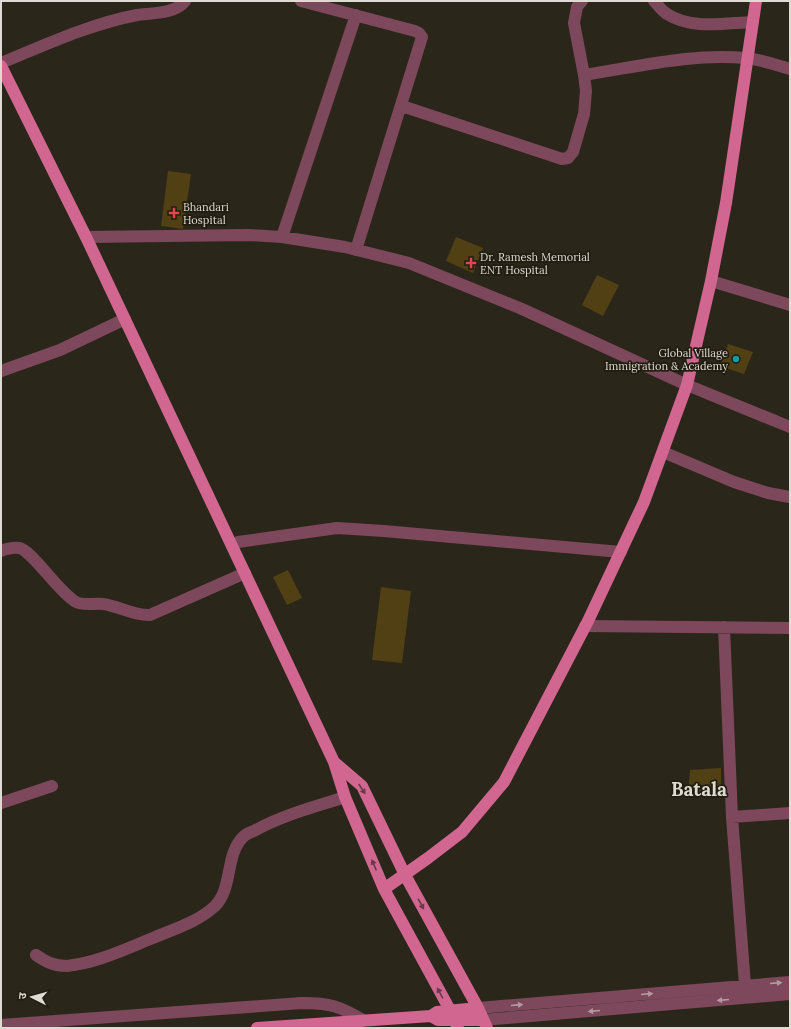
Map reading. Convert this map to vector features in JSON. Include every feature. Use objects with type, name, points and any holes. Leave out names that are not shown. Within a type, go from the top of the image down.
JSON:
[{"type":"main road","points":[[384,889],[462,832],[504,782],[585,626],[644,502],[687,385],[711,281],[726,203],[753,8]]},
{"type":"main road","points":[[1,66],[86,237],[334,762],[345,797],[384,889],[454,1020]]},
{"type":"main road","points":[[334,762],[362,786],[405,875],[478,1008],[485,1024]]},
{"type":"main road","points":[[454,1020],[478,1008]]},
{"type":"main road","points":[[257,1028],[431,1016],[438,1020],[454,1020],[485,1024]]},
{"type":"street","points":[[1,63],[97,25],[120,18],[164,12],[183,4],[185,1]]},
{"type":"street","points":[[301,1],[415,31],[422,37],[402,106],[356,250]]},
{"type":"street","points":[[402,106],[562,159],[568,158],[573,152],[584,114],[586,91],[574,24],[577,7],[582,1]]},
{"type":"street","points":[[654,1],[666,14],[682,21],[700,24],[753,8]]},
{"type":"street","points":[[282,237],[356,15]]},
{"type":"street","points":[[584,75],[688,58],[721,57],[747,58],[790,69]]},
{"type":"street","points":[[86,237],[248,235],[282,237],[356,250],[408,263],[514,306],[687,385],[790,427]]},
{"type":"street","points":[[711,281],[790,305]]},
{"type":"street","points":[[1,371],[60,350],[125,319]]},
{"type":"street","points":[[663,452],[734,482],[768,493],[790,497]]},
{"type":"street","points":[[238,542],[337,528],[621,552]]},
{"type":"street","points":[[1,551],[8,548],[18,547],[26,550],[57,586],[76,602],[102,604],[141,616],[150,615],[245,573]]},
{"type":"street","points":[[585,626],[790,628]]},
{"type":"street","points":[[724,627],[732,817],[746,998]]},
{"type":"street","points":[[1,803],[52,786]]},
{"type":"street","points":[[36,955],[47,963],[67,966],[104,958],[186,924],[215,905],[224,892],[235,850],[244,836],[266,824],[345,797]]},
{"type":"street","points":[[732,817],[790,813]]},
{"type":"street","points":[[478,1008],[790,982]]},
{"type":"street","points":[[485,1024],[790,994]]},
{"type":"street","points":[[1,1025],[302,1003],[321,1003],[346,1010],[363,1020],[352,1028]]},
{"type":"building","points":[[168,171],[191,174],[183,229],[161,226]]},
{"type":"building","points":[[456,237],[483,248],[473,273],[446,261]]},
{"type":"building","points":[[597,275],[619,285],[603,316],[582,305]]},
{"type":"building","name":"Global Village Immigration & Academy","points":[[728,344],[753,352],[744,374],[720,366]]},
{"type":"building","points":[[288,570],[302,598],[287,605],[273,577]]},
{"type":"building","points":[[381,587],[411,591],[402,663],[372,660]]},
{"type":"building","points":[[721,768],[721,793],[688,796],[690,770]]},
{"type":"place","name":"Bhandari Hospital","points":[[174,213]]},
{"type":"place","name":"Dr. Ramesh Memorial ENT Hospital","points":[[471,263]]},
{"type":"place","name":"Global Village Immigration & Academy","points":[[736,359]]},
{"type":"district","name":"Batala","points":[[699,789]]}]
